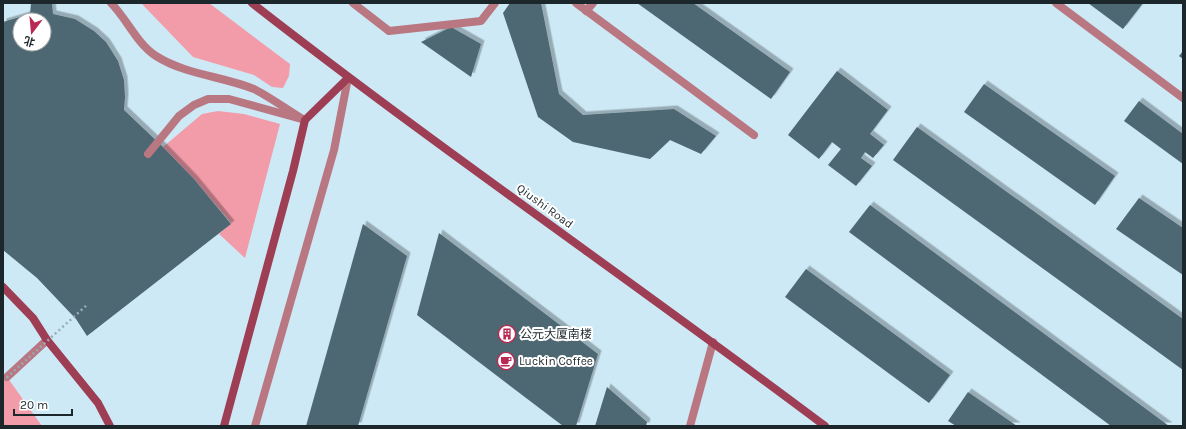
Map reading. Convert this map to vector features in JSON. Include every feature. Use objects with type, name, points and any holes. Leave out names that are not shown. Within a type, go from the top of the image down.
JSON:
[{"type":"main road","name":"Qiushi Road","points":[[252,3],[348,78],[713,342],[825,426]]},
{"type":"main road","points":[[224,426],[293,171],[305,120],[348,78]]},
{"type":"main road","points":[[3,287],[32,318],[47,340],[98,403],[110,426]]},
{"type":"street","points":[[112,3],[138,38],[155,56],[182,70],[212,76],[255,90],[305,120]]},
{"type":"street","points":[[353,3],[389,31],[481,21],[495,3]]},
{"type":"street","points":[[576,3],[754,135]]},
{"type":"street","points":[[586,11],[592,3]]},
{"type":"street","points":[[1056,3],[1183,98]]},
{"type":"street","points":[[255,426],[334,150],[348,78]]},
{"type":"street","points":[[148,154],[178,116],[194,105],[208,99],[229,99],[305,120]]},
{"type":"street","points":[[5,379],[47,340]]},
{"type":"street","points":[[690,426],[713,342]]},
{"type":"path","points":[[5,379],[88,304]]},
{"type":"shaded area","points":[[141,3],[209,3],[290,64],[289,76],[283,88],[272,87],[254,75],[193,57]]},
{"type":"shaded area","points":[[218,111],[244,114],[280,124],[245,258],[219,234],[231,223],[194,179],[163,147],[202,114]]},
{"type":"shaded area","points":[[3,373],[7,377],[42,426],[3,426]]},
{"type":"building","points":[[31,3],[52,3],[53,14],[75,19],[94,31],[106,42],[118,61],[124,80],[124,110],[194,179],[231,224],[87,336],[76,319],[37,278],[3,250],[3,22],[12,19],[12,52],[52,52],[52,12],[30,12]]},
{"type":"building","points":[[510,3],[541,3],[559,94],[583,115],[674,109],[716,136],[701,154],[670,140],[650,159],[573,142],[538,117],[503,13]]},
{"type":"building","points":[[637,3],[693,3],[790,72],[771,99]]},
{"type":"building","points":[[1088,3],[1143,3],[1123,29]]},
{"type":"building","points":[[451,27],[481,44],[471,77],[421,42]]},
{"type":"building","points":[[1183,51],[1183,59],[1179,56]]},
{"type":"building","points":[[837,71],[888,110],[870,134],[884,145],[873,158],[865,152],[861,158],[872,166],[856,186],[828,165],[841,149],[832,142],[819,159],[788,135]]},
{"type":"building","points":[[984,84],[1115,176],[1095,205],[964,112]]},
{"type":"building","points":[[1139,101],[1183,134],[1183,164],[1124,121]]},
{"type":"building","points":[[917,127],[1183,319],[1183,370],[893,160]]},
{"type":"building","points":[[1139,198],[1183,228],[1183,275],[1116,229]]},
{"type":"building","points":[[870,205],[1169,426],[1111,426],[849,232]]},
{"type":"building","points":[[363,224],[407,256],[358,426],[306,426]]},
{"type":"building","name":"公元大厦南楼","points":[[439,233],[598,354],[576,426],[563,426],[417,315]]},
{"type":"building","points":[[806,269],[950,375],[929,403],[785,297]]},
{"type":"building","points":[[607,387],[647,422],[646,426],[595,426]]},
{"type":"building","points":[[968,392],[1017,426],[956,426],[948,421]]},
{"type":"place","name":"公元大厦南楼","points":[[507,334]]},
{"type":"place","name":"Luckin Coffee","points":[[506,361]]}]
